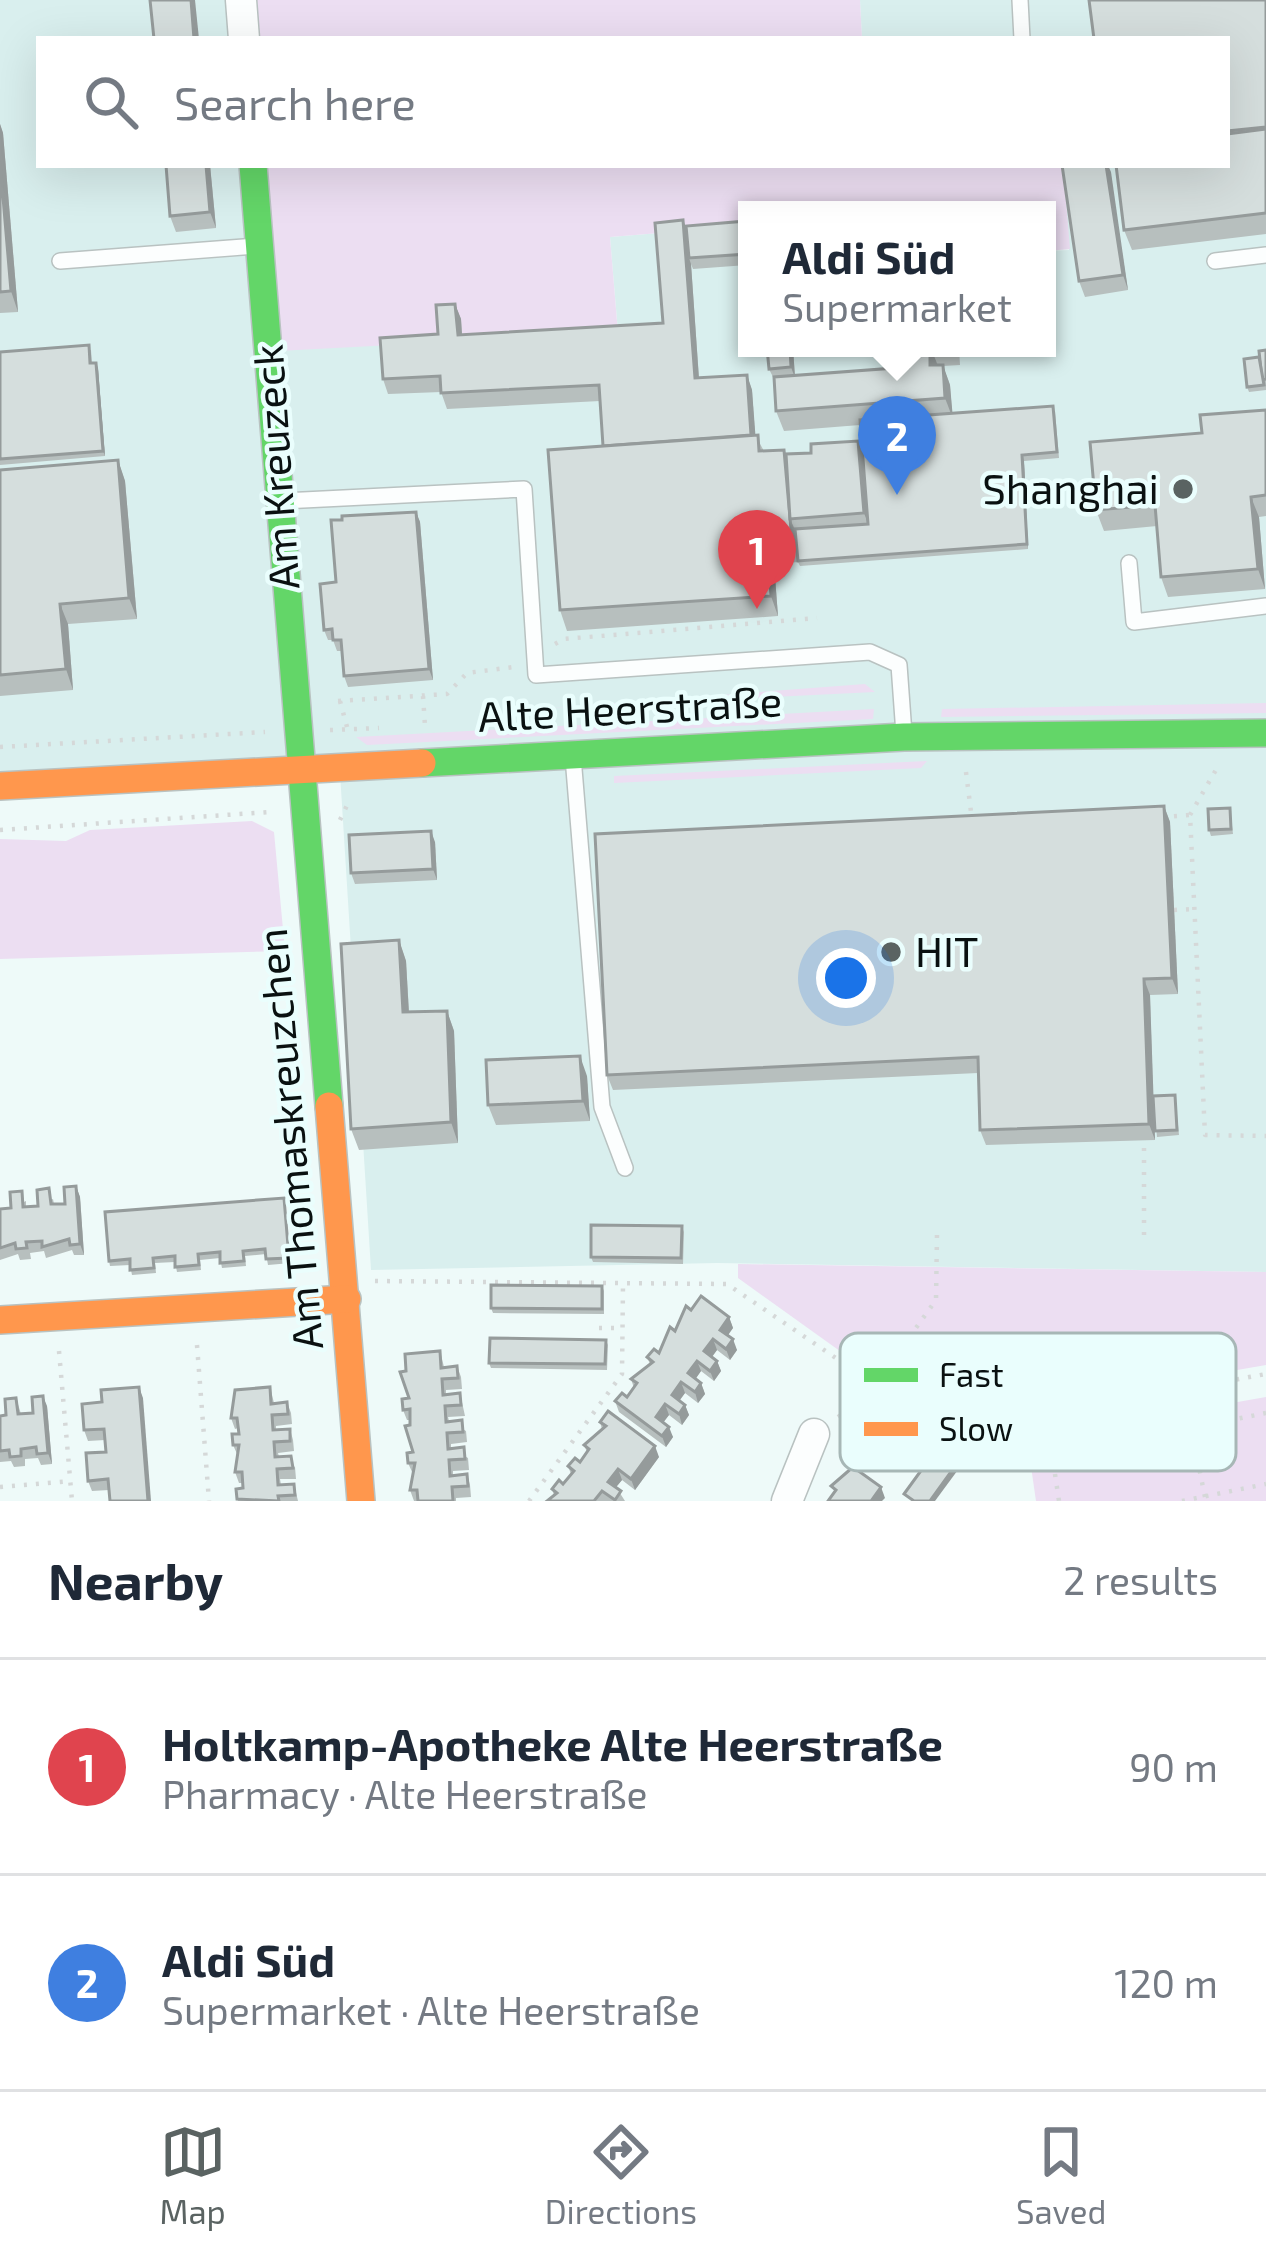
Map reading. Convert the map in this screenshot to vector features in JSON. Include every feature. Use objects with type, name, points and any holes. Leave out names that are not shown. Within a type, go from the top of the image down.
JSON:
[{"type":"street","points":[[241,0],[244,36]]},
{"type":"street","name":"Am Kreuzeck","points":[[254,168],[301,769]]},
{"type":"street","name":"Alte Heerstraße","points":[[0,786],[904,737],[1266,734]]},
{"type":"street","name":"Am Thomaskreuzchen","points":[[301,769],[361,1501]]},
{"type":"street","points":[[0,1320],[195,1311],[346,1290]]},
{"type":"street","points":[[787,1501],[814,1434]]},
{"type":"lane","points":[[1020,0],[1022,36]]},
{"type":"lane","points":[[60,260],[260,246]]},
{"type":"lane","points":[[1215,261],[1266,255]]},
{"type":"lane","points":[[277,501],[524,489],[536,675],[871,652],[899,665],[904,737]]},
{"type":"lane","points":[[1129,563],[1133,622],[1266,606]]},
{"type":"lane","points":[[573,754],[602,1106],[625,1168]]},
{"type":"path","points":[[423,696],[425,726]]},
{"type":"path","points":[[340,701],[347,729]]},
{"type":"path","points":[[0,747],[262,732]]},
{"type":"path","points":[[1237,733],[1190,815],[1205,1135],[1266,1136]]},
{"type":"path","points":[[964,736],[968,809],[971,819],[982,825]]},
{"type":"path","points":[[0,830],[260,812]]},
{"type":"path","points":[[1144,818],[1190,815]]},
{"type":"path","points":[[1174,910],[1194,909]]},
{"type":"path","points":[[1144,1140],[1144,1235]]},
{"type":"path","points":[[912,1333],[936,1300],[937,1234]]},
{"type":"path","points":[[346,1290],[727,1284],[840,1360]]},
{"type":"path","points":[[529,1501],[622,1374],[623,1285]]},
{"type":"path","points":[[195,1311],[209,1501]]},
{"type":"path","points":[[56,1317],[72,1501]]},
{"type":"path","points":[[599,1328],[622,1328]]},
{"type":"path","points":[[1236,1380],[1266,1374]]},
{"type":"path","points":[[814,1434],[840,1413]]},
{"type":"path","points":[[1236,1419],[1266,1413]]},
{"type":"path","points":[[1200,1471],[1205,1497]]},
{"type":"path","points":[[1055,1474],[1058,1501]]},
{"type":"path","points":[[0,1487],[70,1481]]},
{"type":"path","points":[[1182,1501],[1215,1498],[1266,1484]]},
{"type":"shaded area","points":[[0,0],[256,0],[258,36],[36,36],[36,168],[273,168],[618,332],[610,237],[738,227],[738,357],[1056,357],[1056,251],[1069,250],[1063,168],[1230,168],[1230,36],[862,36],[860,0],[1266,0],[1266,1272],[717,1263],[371,1270],[340,773],[0,791]]},
{"type":"shaded area","points":[[256,0],[860,0],[862,36],[258,36]]},
{"type":"shaded area","points":[[267,168],[1063,168],[1070,249],[1056,250],[1056,201],[738,201],[738,227],[610,237],[618,333],[278,351]]},
{"type":"shaded area","points":[[865,684],[875,692],[550,708]]},
{"type":"shaded area","points":[[1266,703],[1266,713],[941,717],[942,709]]},
{"type":"shaded area","points":[[874,709],[873,719],[367,745],[356,737]]},
{"type":"shaded area","points":[[927,761],[921,768],[614,783],[614,776]]},
{"type":"shaded area","points":[[252,821],[274,832],[285,951],[0,959],[0,839],[66,841],[90,830]]},
{"type":"shaded area","points":[[738,1264],[1266,1272],[1266,1365],[1236,1370],[1236,1333],[840,1333],[840,1351],[738,1278]]},
{"type":"shaded area","points":[[1266,1397],[1266,1501],[1036,1501],[1032,1471],[1236,1471],[1236,1402]]},
{"type":"building","points":[[150,0],[191,0],[194,36],[154,36]]},
{"type":"building","points":[[1089,0],[1266,0],[1266,127],[1230,131],[1230,36],[1094,36]]},
{"type":"building","points":[[1266,129],[1266,213],[1124,230],[1116,168],[1230,168],[1230,134]]},
{"type":"building","points":[[0,162],[11,291],[0,292]]},
{"type":"building","points":[[166,168],[206,168],[210,212],[170,216]]},
{"type":"building","points":[[1062,168],[1106,168],[1123,275],[1079,281]]},
{"type":"building","points":[[683,220],[695,378],[747,375],[751,435],[603,446],[599,385],[441,393],[440,376],[383,379],[380,338],[438,334],[436,305],[455,304],[458,335],[663,323],[655,223]]},
{"type":"building","points":[[738,222],[738,255],[689,258],[686,226]]},
{"type":"building","points":[[89,345],[90,363],[96,363],[103,451],[0,459],[0,352]]},
{"type":"building","points":[[1266,350],[1266,379],[1262,380],[1259,351]]},
{"type":"building","points":[[768,357],[790,357],[791,367],[769,369]]},
{"type":"building","points":[[907,357],[930,357],[930,365],[943,365],[945,398],[776,411],[774,377],[908,367]]},
{"type":"building","points":[[1259,357],[1264,385],[1247,387],[1244,359]]},
{"type":"building","points":[[1053,406],[1057,452],[1022,455],[1027,544],[798,561],[795,529],[868,524],[860,420]]},
{"type":"building","name":"Shanghai","points":[[1266,410],[1266,495],[1251,497],[1258,569],[1161,577],[1155,505],[1096,510],[1090,442],[1202,433],[1200,415]]},
{"type":"building","points":[[758,435],[759,451],[784,450],[792,541],[767,543],[771,596],[560,610],[548,450]]},
{"type":"building","points":[[858,441],[864,513],[790,519],[786,454],[811,453],[811,444]]},
{"type":"building","points":[[118,460],[129,598],[60,604],[66,669],[0,675],[0,470]]},
{"type":"building","points":[[416,512],[429,669],[344,676],[341,640],[333,640],[332,629],[324,630],[320,584],[336,582],[331,520]]},
{"type":"building","name":"HIT","points":[[1164,806],[1172,978],[1144,979],[1149,1124],[980,1130],[978,1057],[607,1075],[595,834]]},
{"type":"building","points":[[1230,808],[1231,829],[1209,830],[1208,809]]},
{"type":"building","points":[[431,831],[433,869],[351,873],[349,835]]},
{"type":"building","points":[[399,940],[403,1012],[447,1011],[451,1122],[351,1129],[341,944]]},
{"type":"building","points":[[580,1056],[583,1101],[488,1105],[486,1060]]},
{"type":"building","points":[[1175,1095],[1177,1130],[1155,1131],[1153,1096]]},
{"type":"building","points":[[76,1186],[80,1244],[70,1245],[69,1239],[42,1247],[42,1241],[26,1242],[27,1248],[16,1249],[15,1243],[0,1248],[0,1209],[11,1208],[10,1192],[22,1191],[23,1207],[38,1206],[37,1190],[49,1188],[51,1204],[65,1204],[64,1187]]},
{"type":"building","points":[[284,1198],[289,1258],[266,1259],[265,1249],[243,1251],[244,1261],[220,1263],[220,1252],[198,1254],[199,1265],[175,1267],[175,1256],[153,1258],[154,1268],[130,1270],[130,1259],[109,1261],[105,1212]]},
{"type":"building","points":[[591,1225],[682,1226],[681,1258],[591,1257]]},
{"type":"building","points":[[491,1285],[602,1286],[602,1309],[491,1308]]},
{"type":"building","points":[[701,1296],[729,1317],[720,1330],[733,1339],[726,1349],[713,1339],[704,1351],[717,1361],[710,1371],[697,1361],[688,1373],[701,1383],[695,1392],[681,1382],[672,1395],[685,1405],[679,1414],[665,1404],[656,1417],[669,1427],[662,1436],[615,1401],[622,1393],[627,1397],[637,1383],[631,1379],[653,1362],[647,1357],[654,1349],[659,1353],[670,1327],[675,1331],[686,1306],[691,1310]]},
{"type":"building","points":[[490,1338],[606,1340],[605,1364],[489,1363]]},
{"type":"building","points":[[440,1351],[441,1368],[457,1366],[458,1378],[442,1379],[443,1395],[460,1393],[461,1405],[445,1406],[446,1422],[462,1420],[463,1432],[447,1433],[448,1449],[464,1447],[465,1459],[449,1460],[450,1476],[467,1474],[468,1486],[452,1487],[453,1501],[418,1501],[417,1490],[410,1490],[415,1463],[408,1463],[407,1453],[413,1452],[405,1426],[410,1425],[410,1409],[403,1410],[402,1399],[409,1398],[400,1372],[406,1371],[405,1354]]},
{"type":"building","points":[[139,1387],[148,1501],[110,1501],[108,1479],[88,1481],[86,1453],[106,1452],[104,1429],[84,1430],[82,1404],[102,1402],[101,1390]]},
{"type":"building","points":[[270,1387],[271,1404],[287,1402],[288,1414],[272,1415],[273,1430],[290,1429],[290,1441],[274,1442],[275,1457],[291,1456],[293,1468],[277,1469],[278,1485],[294,1484],[295,1495],[278,1496],[279,1501],[237,1499],[236,1489],[243,1488],[242,1472],[235,1472],[239,1445],[233,1445],[232,1434],[239,1434],[237,1418],[231,1418],[235,1390]]},
{"type":"building","points":[[43,1396],[48,1453],[37,1454],[36,1447],[10,1457],[9,1450],[0,1451],[5,1399],[16,1398],[18,1414],[33,1413],[32,1397]]},
{"type":"building","points":[[608,1411],[655,1446],[631,1479],[618,1469],[608,1482],[621,1491],[615,1500],[602,1491],[594,1501],[547,1501],[557,1493],[552,1489],[559,1480],[563,1484],[574,1471],[568,1466],[575,1458],[580,1462],[589,1449],[584,1445],[606,1426],[600,1422]]},
{"type":"building","points":[[848,1471],[859,1471],[881,1487],[871,1501],[828,1501],[836,1490],[831,1486]]},
{"type":"building","points":[[921,1471],[952,1471],[930,1501],[914,1501],[904,1494]]},
{"type":"traffic: fast","points":[[253,168],[329,1106]]},
{"type":"traffic: fast","points":[[422,763],[904,737],[1266,733]]},
{"type":"traffic: slow","points":[[0,786],[422,763]]},
{"type":"traffic: slow","points":[[329,1106],[361,1501]]},
{"type":"traffic: slow","points":[[0,1320],[347,1299]]},
{"type":"place","name":"Shanghai","points":[[1183,489]]},
{"type":"place","name":"Aldi Süd","points":[[897,495]]},
{"type":"place","name":"Holtkamp-Apotheke Alte Heerstraße","points":[[757,609]]},
{"type":"place","name":"HIT","points":[[891,952]]}]
